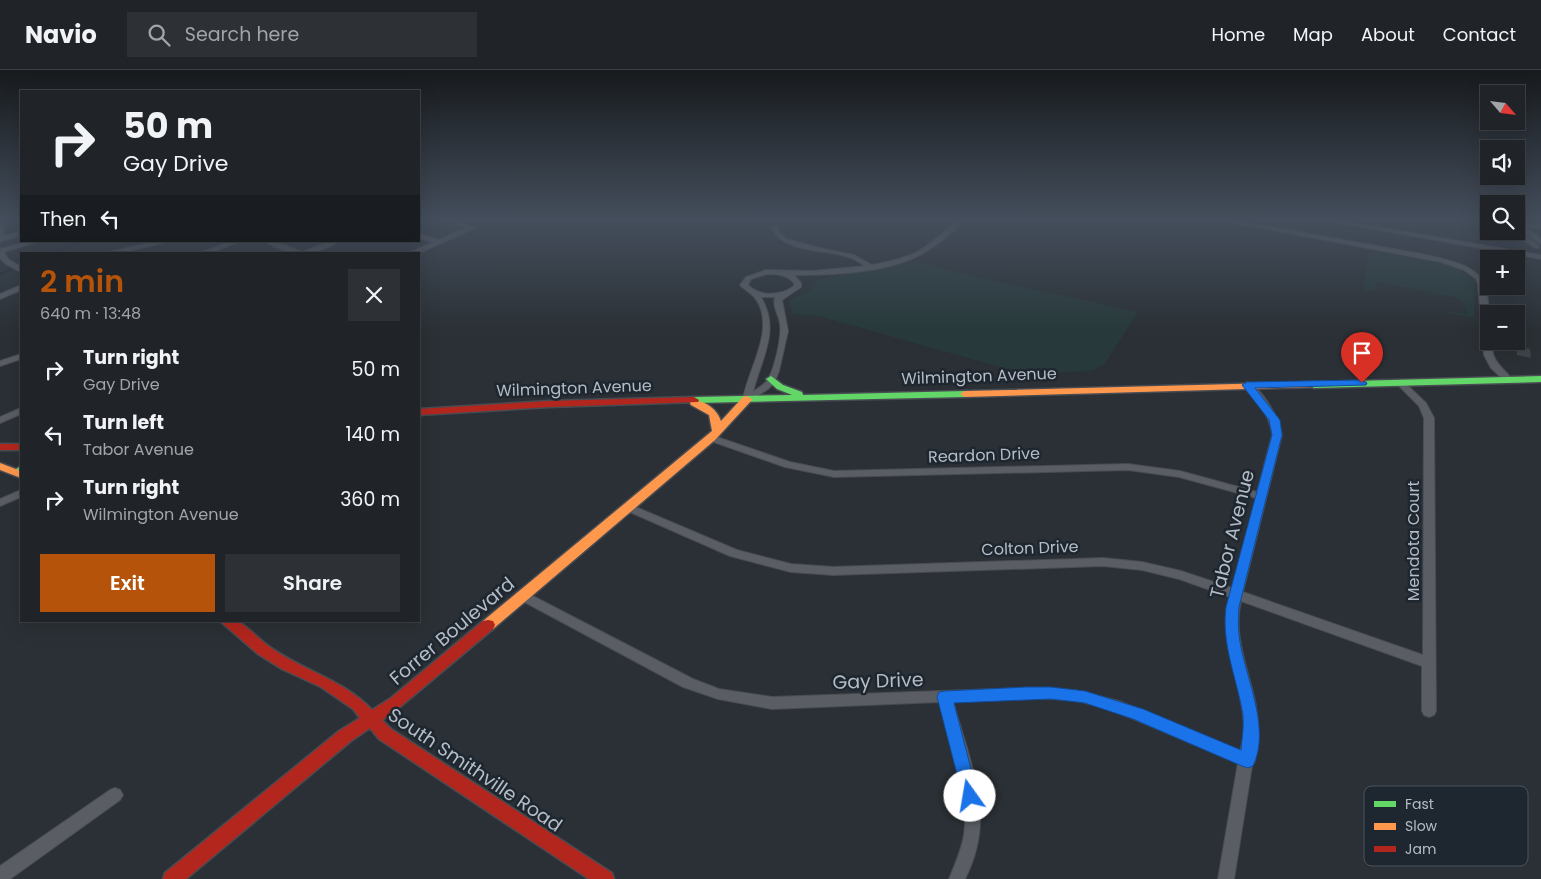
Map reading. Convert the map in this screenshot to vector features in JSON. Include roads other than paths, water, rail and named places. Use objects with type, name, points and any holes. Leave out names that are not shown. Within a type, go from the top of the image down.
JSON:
[{"type":"main road","points":[[771,379],[776,385],[787,390],[812,397]]},
{"type":"main road","name":"Wilmington Avenue","points":[[420,412],[540,404],[1541,379]]},
{"type":"main road","name":"Forrer Boulevard","points":[[172,879],[345,736],[396,702],[521,595],[714,435],[747,399]]},
{"type":"main road","points":[[685,400],[707,407],[714,412],[718,419],[714,435]]},
{"type":"main road","points":[[0,447],[20,448]]},
{"type":"main road","points":[[0,466],[10,472],[20,472]]},
{"type":"main road","name":"South Smithville Road","points":[[228,622],[287,665],[326,682],[358,705],[385,734],[602,878]]},
{"type":"street","points":[[2,257],[20,269]]},
{"type":"street","points":[[853,257],[870,266]]},
{"type":"street","points":[[843,270],[798,283],[793,290],[785,294],[766,295],[752,292],[744,285],[748,278],[766,272],[843,270],[893,262],[910,257]]},
{"type":"street","points":[[1426,257],[1461,267],[1481,281],[1488,355],[1494,366],[1508,379]]},
{"type":"street","points":[[781,273],[795,278],[798,283]]},
{"type":"street","points":[[0,298],[20,288]]},
{"type":"street","name":"Forrer Boulevard","points":[[747,399],[749,385],[763,351],[766,331],[765,315],[760,298],[752,292]]},
{"type":"street","name":"Forrer Boulevard","points":[[747,399],[770,383],[782,347],[784,328],[777,305],[778,299],[785,294]]},
{"type":"street","points":[[0,364],[20,356]]},
{"type":"street","name":"Mendota Court","points":[[1400,382],[1423,405],[1429,418],[1429,711]]},
{"type":"street","name":"Tabor Avenue","points":[[1226,879],[1252,730],[1251,716],[1232,642],[1231,622],[1236,594],[1277,435],[1277,427],[1270,412],[1247,385]]},
{"type":"street","points":[[0,420],[20,411]]},
{"type":"street","name":"Reardon Drive","points":[[714,435],[788,466],[834,474],[1128,467],[1180,474],[1261,496]]},
{"type":"street","points":[[0,503],[20,493]]},
{"type":"street","name":"Colton Drive","points":[[627,507],[734,553],[791,568],[834,571],[1103,562],[1160,570],[1236,594],[1430,663]]},
{"type":"street","name":"Gay Drive","points":[[521,595],[688,683],[718,694],[772,703],[1026,693],[1081,696],[1114,705],[1248,761]]},
{"type":"street","points":[[945,697],[965,773],[972,817],[971,839],[957,879]]},
{"type":"street","points":[[0,876],[115,795]]},
{"type":"waterway","points":[[0,274],[20,265]]}]
